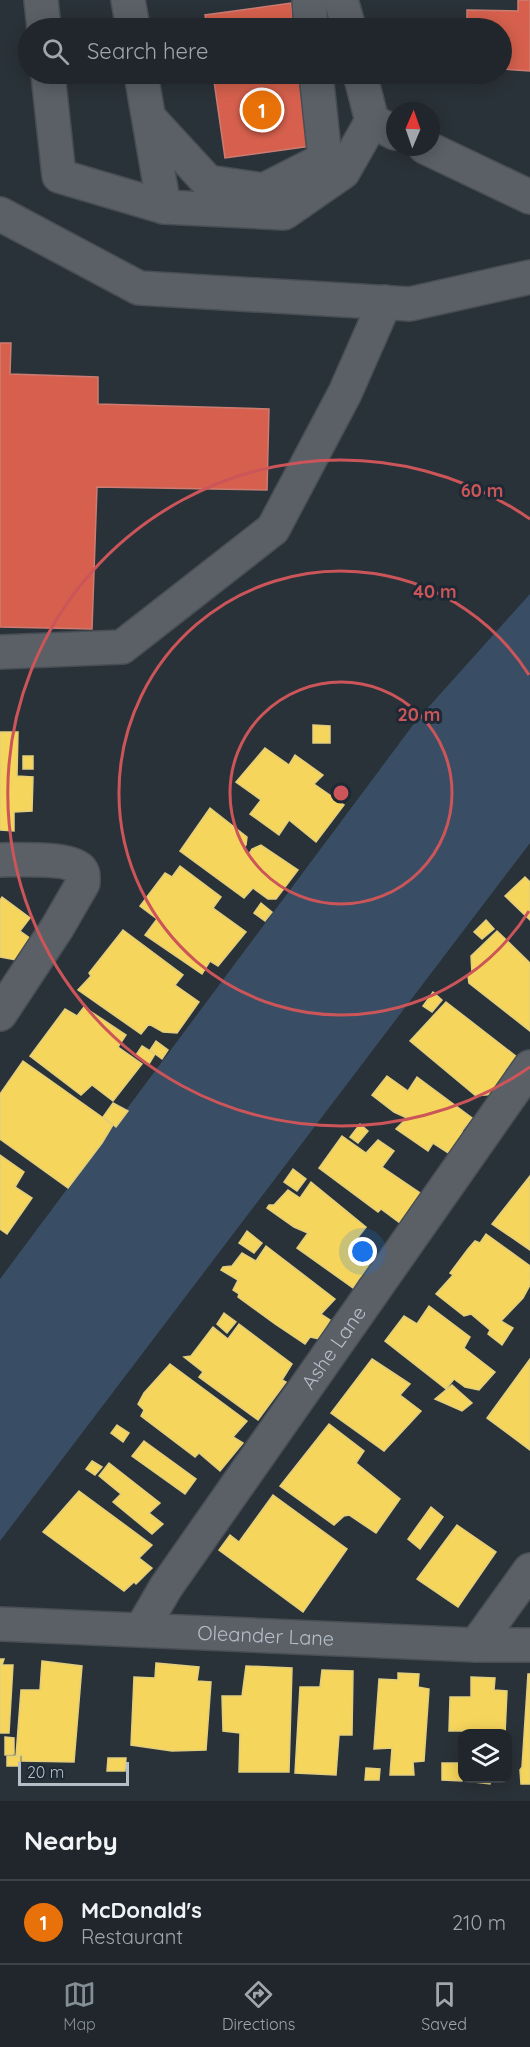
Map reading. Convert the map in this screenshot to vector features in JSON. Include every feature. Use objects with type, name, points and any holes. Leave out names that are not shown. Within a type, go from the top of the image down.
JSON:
[{"type":"lane","points":[[41,0],[43,18]]},
{"type":"lane","points":[[128,0],[131,18]]},
{"type":"lane","points":[[309,0],[310,18]]},
{"type":"lane","points":[[341,0],[346,18]]},
{"type":"lane","points":[[49,84],[59,176],[164,207],[284,213],[343,172],[383,127],[364,84]]},
{"type":"lane","points":[[143,84],[164,207]]},
{"type":"lane","points":[[149,118],[208,182],[264,190],[325,159],[317,84]]},
{"type":"lane","points":[[440,154],[530,197]]},
{"type":"lane","points":[[1,217],[139,288],[410,304],[530,277]]},
{"type":"lane","points":[[0,652],[122,647],[273,529],[345,393],[385,302]]},
{"type":"lane","points":[[0,860],[67,863],[81,870],[83,874],[83,883],[57,928],[0,1014]]},
{"type":"lane","name":"Ashe Lane","points":[[141,1630],[166,1587],[530,1067]]},
{"type":"lane","points":[[476,1645],[530,1570]]},
{"type":"lane","name":"Oleander Lane","points":[[0,1624],[476,1645],[530,1645]]},
{"type":"water","points":[[530,594],[530,843],[0,1541],[0,1279],[416,721]]},
{"type":"building: Homes","points":[[313,725],[330,726],[330,743],[313,743]]},
{"type":"building: Homes","points":[[0,732],[18,732],[17,776],[33,777],[32,811],[14,812],[14,831],[0,830]]},
{"type":"building: Homes","points":[[265,748],[289,765],[295,755],[323,775],[314,784],[344,805],[316,842],[289,820],[279,835],[250,814],[261,800],[236,782]]},
{"type":"building: Homes","points":[[23,756],[33,756],[33,769],[23,769]]},
{"type":"building: Homes","points":[[210,808],[247,837],[243,848],[249,854],[252,849],[261,845],[298,870],[276,899],[268,899],[253,888],[244,898],[180,851]]},
{"type":"building: Homes","points":[[180,866],[221,897],[213,908],[246,932],[218,966],[210,961],[202,974],[145,935],[157,919],[140,906],[165,873],[172,877]]},
{"type":"building: Homes","points":[[525,877],[530,882],[530,920],[505,896]]},
{"type":"building: Homes","points":[[2,897],[30,918],[20,931],[38,944],[27,962],[0,957],[0,900]]},
{"type":"building: Homes","points":[[261,903],[272,912],[265,921],[254,913]]},
{"type":"building: Homes","points":[[486,920],[494,929],[482,939],[474,932]]},
{"type":"building: Homes","points":[[123,930],[183,975],[175,985],[199,1002],[177,1033],[163,1032],[149,1024],[141,1034],[78,990],[91,976],[89,973]]},
{"type":"building: Homes","points":[[497,931],[530,963],[530,1031],[469,983],[468,976],[472,973],[471,956]]},
{"type":"building: Homes","points":[[433,992],[442,1000],[432,1012],[423,1006]]},
{"type":"building: Homes","points":[[446,1002],[517,1057],[505,1070],[509,1074],[494,1094],[476,1096],[410,1041]]},
{"type":"building: Homes","points":[[84,1007],[126,1035],[118,1047],[142,1064],[113,1101],[92,1085],[81,1095],[30,1056],[65,1009],[77,1016]]},
{"type":"building: Homes","points":[[156,1041],[168,1050],[162,1059],[150,1050]]},
{"type":"building: Homes","points":[[142,1046],[155,1054],[149,1064],[136,1055]]},
{"type":"building: Homes","points":[[23,1061],[113,1125],[68,1188],[0,1139],[0,1094]]},
{"type":"building: Homes","points":[[387,1076],[408,1091],[417,1077],[472,1118],[462,1131],[466,1136],[453,1156],[433,1143],[428,1151],[396,1129],[407,1118],[394,1112],[372,1095]]},
{"type":"building: Homes","points":[[113,1103],[128,1111],[116,1127],[103,1117]]},
{"type":"building: Homes","points":[[360,1124],[368,1131],[358,1143],[350,1137]]},
{"type":"building: Homes","points":[[342,1136],[366,1153],[378,1140],[394,1151],[382,1167],[423,1195],[400,1223],[381,1209],[378,1212],[319,1168]]},
{"type":"building: Homes","points":[[0,1155],[24,1172],[15,1187],[32,1198],[7,1234],[0,1229]]},
{"type":"building: Homes","points":[[293,1169],[306,1179],[297,1191],[284,1182]]},
{"type":"building: Homes","points":[[530,1176],[530,1250],[492,1224]]},
{"type":"building: Homes","points":[[311,1182],[366,1227],[355,1241],[376,1259],[353,1288],[297,1248],[308,1233],[294,1227],[267,1208],[269,1205],[274,1205],[288,1190],[300,1198]]},
{"type":"building: Homes","points":[[247,1231],[262,1243],[254,1253],[239,1243]]},
{"type":"building: Homes","points":[[486,1234],[530,1266],[530,1285],[523,1298],[501,1321],[513,1328],[502,1345],[488,1334],[490,1330],[471,1314],[464,1316],[436,1294],[453,1275],[450,1273],[468,1249],[475,1241],[480,1243]]},
{"type":"building: Homes","points":[[266,1246],[335,1299],[321,1314],[330,1320],[319,1339],[310,1337],[305,1344],[275,1324],[238,1297],[239,1294],[233,1290],[238,1280],[221,1270],[223,1267],[232,1266],[242,1253],[256,1261]]},
{"type":"building: Homes","points":[[429,1306],[470,1337],[464,1348],[495,1372],[479,1390],[465,1387],[454,1379],[446,1389],[385,1341],[404,1316],[417,1324]]},
{"type":"building: Homes","points":[[224,1313],[236,1322],[227,1333],[217,1324]]},
{"type":"building: Homes","points":[[239,1324],[292,1364],[282,1380],[286,1382],[258,1420],[199,1377],[203,1372],[184,1357],[191,1356],[213,1327],[228,1339]]},
{"type":"building: Homes","points":[[372,1359],[410,1384],[400,1395],[421,1411],[384,1451],[331,1413]]},
{"type":"building: Homes","points":[[530,1359],[530,1450],[487,1418]]},
{"type":"building: Homes","points":[[170,1364],[247,1421],[233,1437],[243,1443],[220,1471],[199,1453],[195,1457],[141,1416],[144,1410],[138,1404],[144,1393]]},
{"type":"building: Homes","points":[[452,1385],[472,1403],[462,1411],[435,1399]]},
{"type":"building: Homes","points":[[329,1424],[364,1451],[356,1463],[400,1499],[376,1533],[349,1515],[344,1516],[334,1525],[280,1486]]},
{"type":"building: Homes","points":[[117,1425],[129,1433],[123,1442],[111,1433]]},
{"type":"building: Homes","points":[[144,1441],[196,1479],[185,1494],[132,1456]]},
{"type":"building: Homes","points":[[92,1461],[102,1467],[95,1475],[86,1469]]},
{"type":"building: Homes","points":[[109,1463],[160,1503],[149,1513],[163,1524],[152,1534],[113,1502],[121,1494],[99,1476]]},
{"type":"building: Homes","points":[[79,1491],[152,1545],[139,1558],[152,1568],[136,1584],[134,1582],[124,1591],[43,1532]]},
{"type":"building: Homes","points":[[273,1495],[347,1549],[303,1612],[219,1550],[230,1535],[239,1542]]},
{"type":"building: Homes","points":[[431,1507],[443,1517],[420,1549],[408,1539]]},
{"type":"building: Homes","points":[[457,1525],[496,1552],[458,1607],[417,1579]]},
{"type":"building: Homes","points":[[0,1659],[4,1659],[2,1665],[13,1665],[9,1733],[0,1733]]},
{"type":"building: Homes","points":[[42,1661],[82,1666],[74,1762],[22,1761],[22,1755],[16,1756],[21,1690],[40,1690]]},
{"type":"building: Homes","points":[[156,1663],[199,1667],[197,1681],[211,1682],[206,1750],[172,1751],[131,1745],[134,1677],[155,1678]]},
{"type":"building: Homes","points":[[246,1666],[292,1668],[289,1772],[239,1772],[240,1733],[223,1731],[222,1696],[242,1696]]},
{"type":"building: Homes","points":[[322,1670],[353,1671],[352,1735],[339,1735],[336,1775],[295,1773],[300,1687],[320,1687]]},
{"type":"building: Homes","points":[[398,1673],[419,1674],[418,1687],[429,1689],[424,1761],[413,1762],[414,1775],[390,1775],[392,1748],[374,1749],[379,1679],[398,1680]]},
{"type":"building: Homes","points":[[528,1674],[530,1674],[530,1784],[521,1784],[520,1770]]},
{"type":"building: Homes","points":[[471,1677],[495,1678],[494,1690],[507,1691],[505,1729],[449,1731],[450,1697],[471,1697]]},
{"type":"building: Homes","points":[[5,1737],[14,1738],[14,1754],[5,1755]]},
{"type":"building: Homes","points":[[7,1756],[20,1756],[20,1766],[7,1766]]},
{"type":"building: Homes","points":[[108,1758],[126,1758],[125,1771],[107,1771]]},
{"type":"building: Homes","points":[[442,1763],[458,1763],[458,1781],[442,1780]]},
{"type":"building: Homes","points":[[366,1768],[380,1769],[379,1780],[365,1780]]},
{"type":"building: Shops","points":[[518,0],[530,0],[530,71],[512,70],[512,18],[467,18],[467,10],[518,11]]},
{"type":"building: Shops","points":[[291,3],[293,18],[205,18],[205,15]]},
{"type":"building: Shops","points":[[214,84],[302,84],[311,146],[225,158]]},
{"type":"building: Shops","points":[[0,343],[11,343],[10,374],[98,377],[98,404],[269,409],[267,490],[97,487],[92,629],[0,627]]},
{"type":"place","name":"McDonald's","points":[[262,110]]}]
